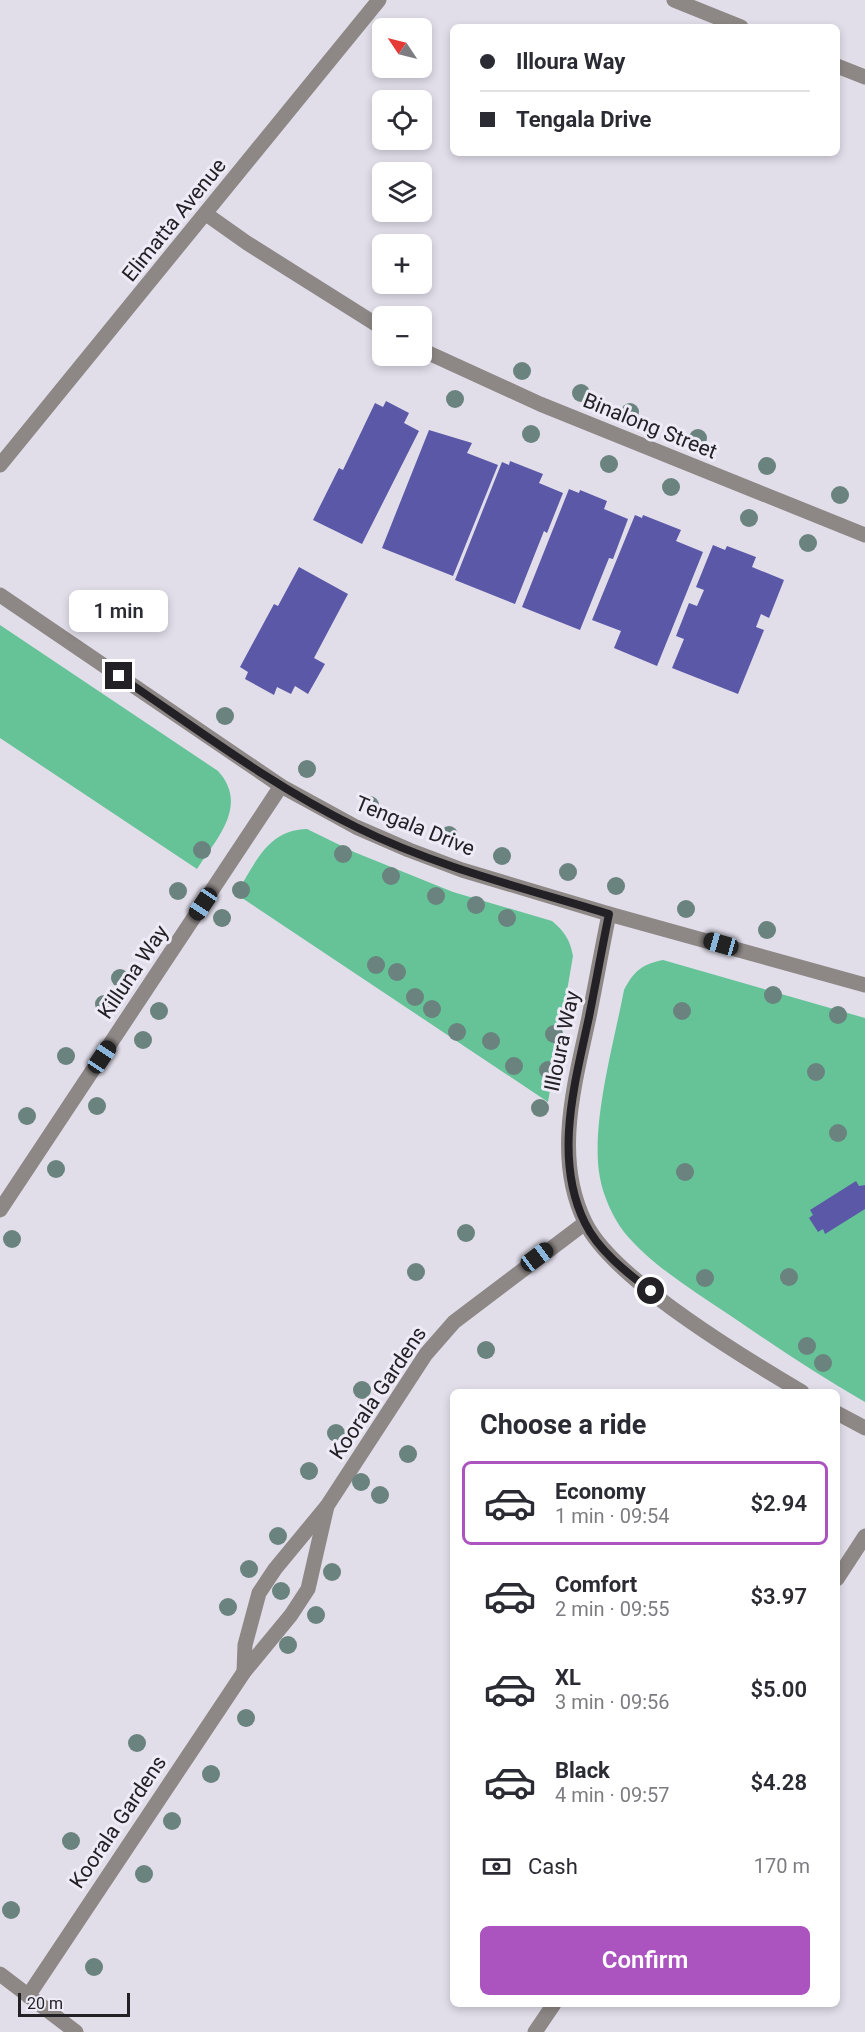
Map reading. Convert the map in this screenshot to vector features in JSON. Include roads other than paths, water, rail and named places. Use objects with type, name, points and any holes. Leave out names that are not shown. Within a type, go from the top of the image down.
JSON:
[{"type":"street","name":"Elimatta Avenue","points":[[0,465],[379,0]]},
{"type":"street","points":[[674,0],[734,24]]},
{"type":"street","points":[[840,67],[865,77]]},
{"type":"street","points":[[206,214],[247,243],[372,322]]},
{"type":"street","name":"Binalong Street","points":[[432,355],[540,404],[865,535]]},
{"type":"street","name":"Tengala Drive","points":[[0,595],[281,786],[356,827],[462,870],[609,914],[865,985]]},
{"type":"street","name":"Killuna Way","points":[[0,1210],[281,786]]},
{"type":"street","name":"Illoura Way","points":[[609,914],[570,1105],[568,1151],[576,1201],[595,1240],[633,1277],[687,1318],[797,1389]]},
{"type":"street","name":"Koorala Gardens","points":[[244,1672],[245,1645],[259,1593],[275,1569],[327,1506],[426,1354],[454,1322],[585,1223]]},
{"type":"street","points":[[840,1415],[865,1428]]},
{"type":"street","name":"Koorala Gardens","points":[[28,1996],[244,1672],[291,1615],[308,1589],[327,1506]]},
{"type":"street","points":[[840,1574],[865,1536]]},
{"type":"street","points":[[0,1974],[76,2032]]},
{"type":"street","points":[[535,2032],[552,2007]]}]
